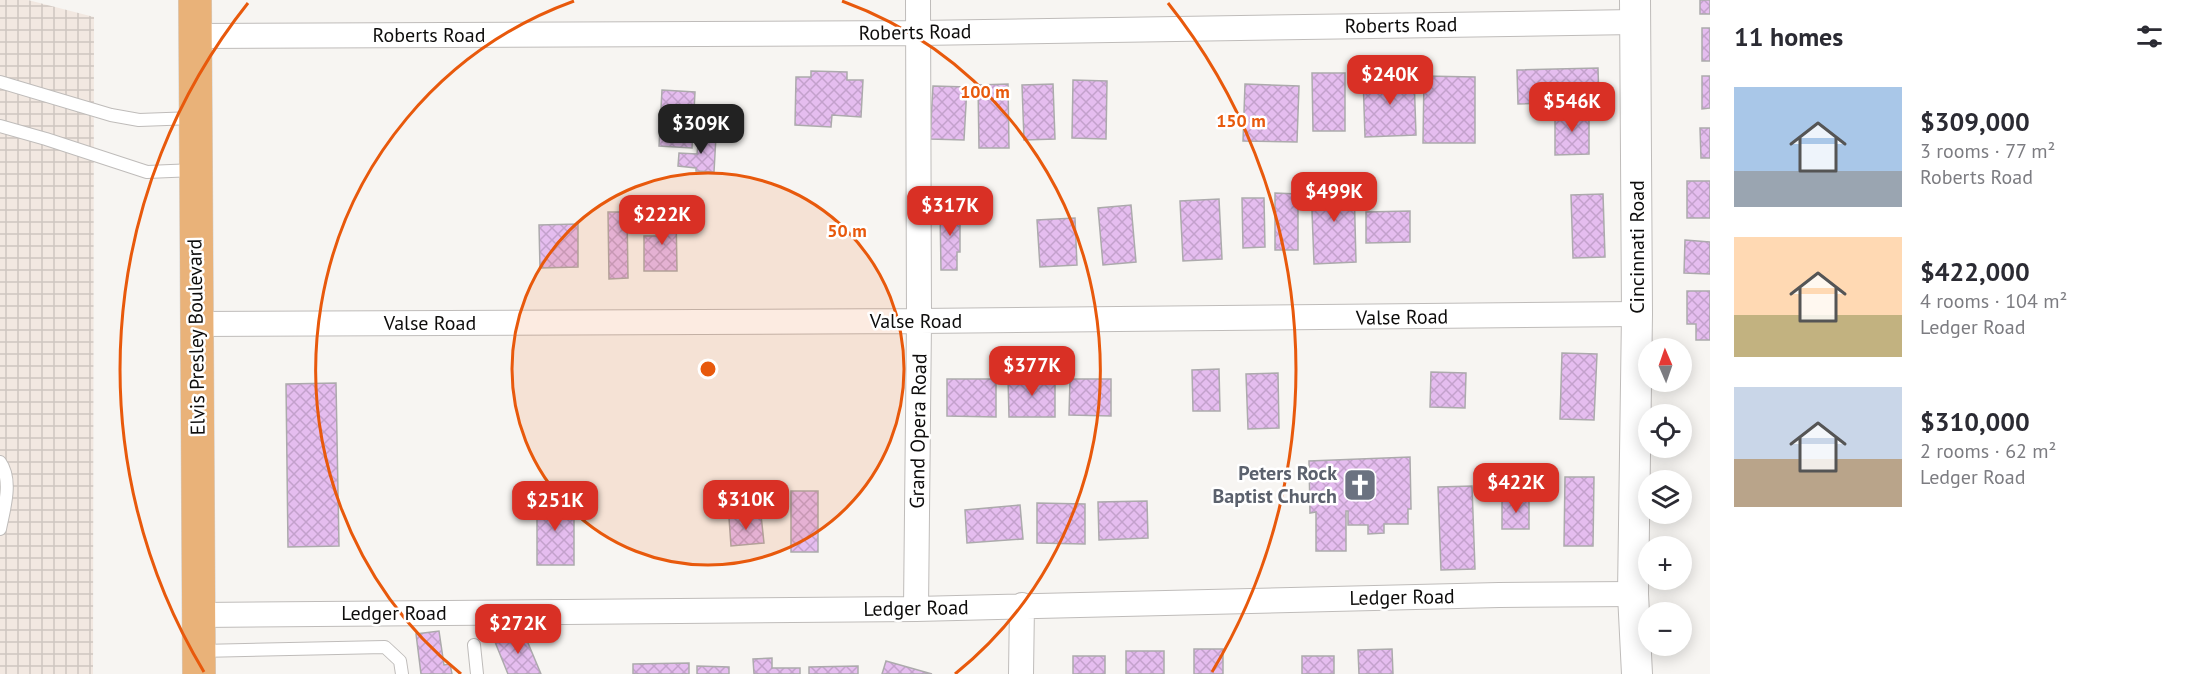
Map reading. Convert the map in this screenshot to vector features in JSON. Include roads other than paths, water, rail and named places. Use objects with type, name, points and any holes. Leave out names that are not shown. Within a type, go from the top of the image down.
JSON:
[{"type":"main road","name":"Elvis Presley Boulevard","points":[[195,0],[199,663]]},
{"type":"street","name":"Grand Opera Road","points":[[916,609],[919,321],[918,0]]},
{"type":"street","name":"Roberts Road","points":[[195,36],[918,33],[1635,11]]},
{"type":"street","name":"Cincinnati Road","points":[[1635,11],[1637,314],[1633,594],[1637,674]]},
{"type":"street","name":"Valse Road","points":[[196,324],[919,321],[1637,314]]},
{"type":"street","name":"Ledger Road","points":[[199,615],[916,609],[1633,594]]},
{"type":"street","points":[[1021,674],[1022,605]]},
{"type":"lane","points":[[0,82],[111,115],[139,120],[195,118]]},
{"type":"lane","points":[[0,126],[46,138],[147,172],[195,170]]},
{"type":"lane","points":[[0,462],[7,484],[0,529]]},
{"type":"lane","points":[[474,645],[477,674]]},
{"type":"lane","points":[[199,663],[385,647],[400,661],[402,674]]},
{"type":"place","name":"Peters Rock Baptist Church","points":[[1360,485]]}]
